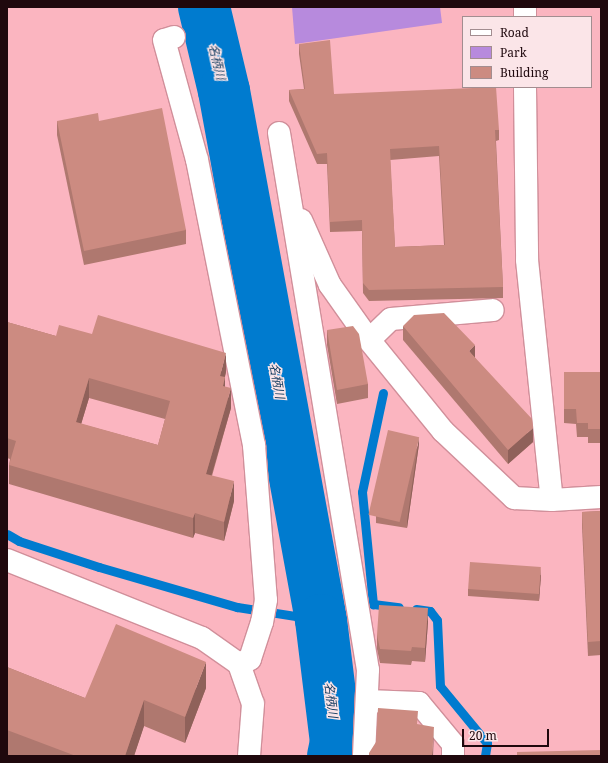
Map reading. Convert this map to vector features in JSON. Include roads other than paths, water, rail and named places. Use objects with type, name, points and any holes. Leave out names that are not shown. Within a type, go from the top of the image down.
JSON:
[{"type":"street","points":[[174,37],[164,40],[197,160],[254,445],[266,600],[262,622],[250,659],[239,664]]},
{"type":"street","points":[[526,88],[527,260],[552,500]]},
{"type":"street","points":[[278,133],[289,191],[368,670],[364,756]]},
{"type":"street","points":[[289,191],[330,285],[370,340],[443,432],[514,498],[552,500],[601,497]]},
{"type":"street","points":[[370,340],[391,319],[493,310]]},
{"type":"street","points":[[7,560],[202,638],[239,664],[253,704],[249,756]]},
{"type":"street","points":[[367,701],[420,703],[453,744],[453,756]]},
{"type":"waterway","name":"名柄川","points":[[204,7],[224,91],[321,620],[336,742],[333,756]]},
{"type":"waterway","points":[[383,393],[362,492],[373,604],[399,607]]},
{"type":"waterway","points":[[7,534],[19,541],[99,567],[237,607],[321,620]]},
{"type":"waterway","points":[[416,609],[430,611],[437,620],[440,686],[487,743],[485,756]]}]
